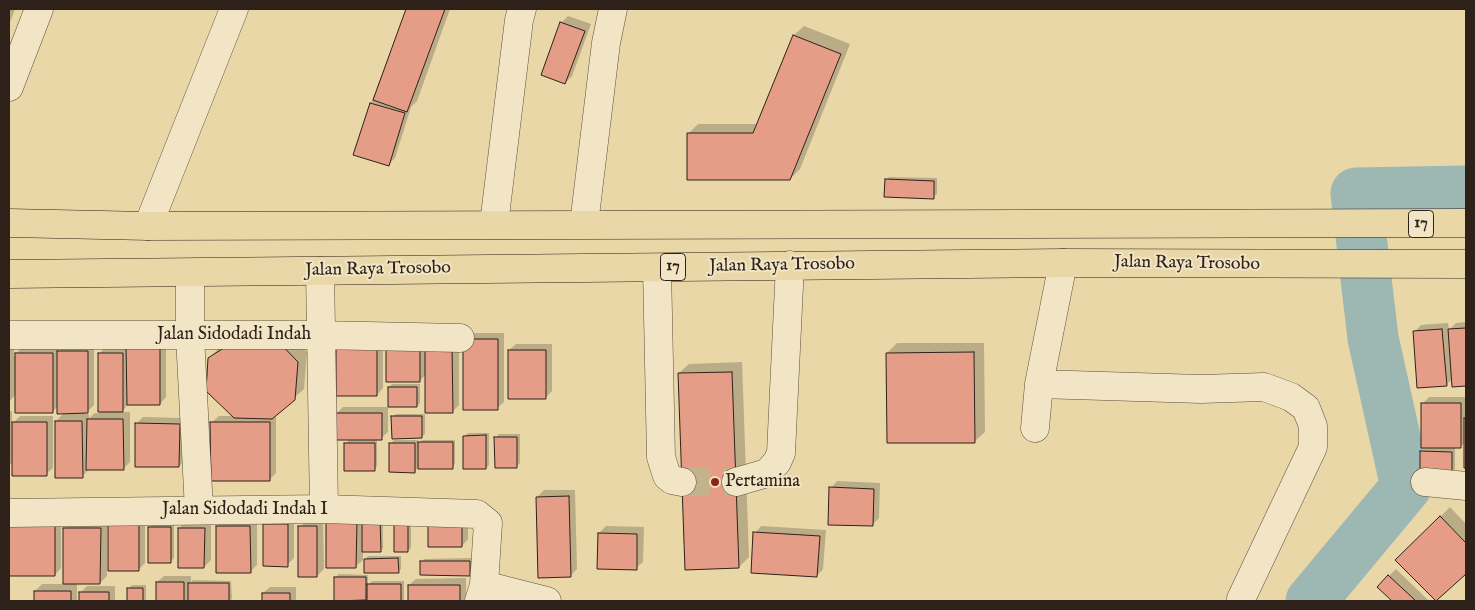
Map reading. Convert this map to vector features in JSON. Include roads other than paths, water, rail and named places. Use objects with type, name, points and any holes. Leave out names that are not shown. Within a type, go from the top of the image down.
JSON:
[{"type":"highway","name":"17","points":[[9,223],[148,226],[494,224],[1336,225],[1466,223]]},
{"type":"highway","name":"Jalan Raya Trosobo","points":[[9,274],[1063,263],[1466,264]]},
{"type":"street","points":[[9,87],[39,9]]},
{"type":"street","points":[[148,226],[234,9]]},
{"type":"street","points":[[494,224],[518,20],[522,9]]},
{"type":"street","points":[[584,224],[606,43],[613,9]]},
{"type":"street","points":[[1035,428],[1039,384],[1063,263]]},
{"type":"street","points":[[736,482],[767,473],[778,462],[781,453],[790,265]]},
{"type":"street","points":[[657,268],[661,457],[667,476],[672,480],[682,482]]},
{"type":"street","points":[[320,271],[324,509]]},
{"type":"street","points":[[190,272],[190,336],[199,510]]},
{"type":"street","name":"Jalan Sidodadi Indah","points":[[9,335],[320,335],[460,338]]},
{"type":"street","points":[[1039,384],[1201,389],[1264,387],[1292,397],[1306,408],[1313,426],[1313,447],[1241,599]]},
{"type":"street","points":[[1424,482],[1466,486]]},
{"type":"street","name":"Jalan Sidodadi Indah I","points":[[9,513],[324,509],[471,513],[481,516],[488,523],[482,593]]},
{"type":"street","points":[[482,593],[547,601]]},
{"type":"waterway","points":[[1311,601],[1406,487],[1373,338],[1356,193],[1466,191]]},
{"type":"tunnel","points":[[682,482],[736,482]]},
{"type":"place","name":"Pertamina","points":[[715,482]]}]
